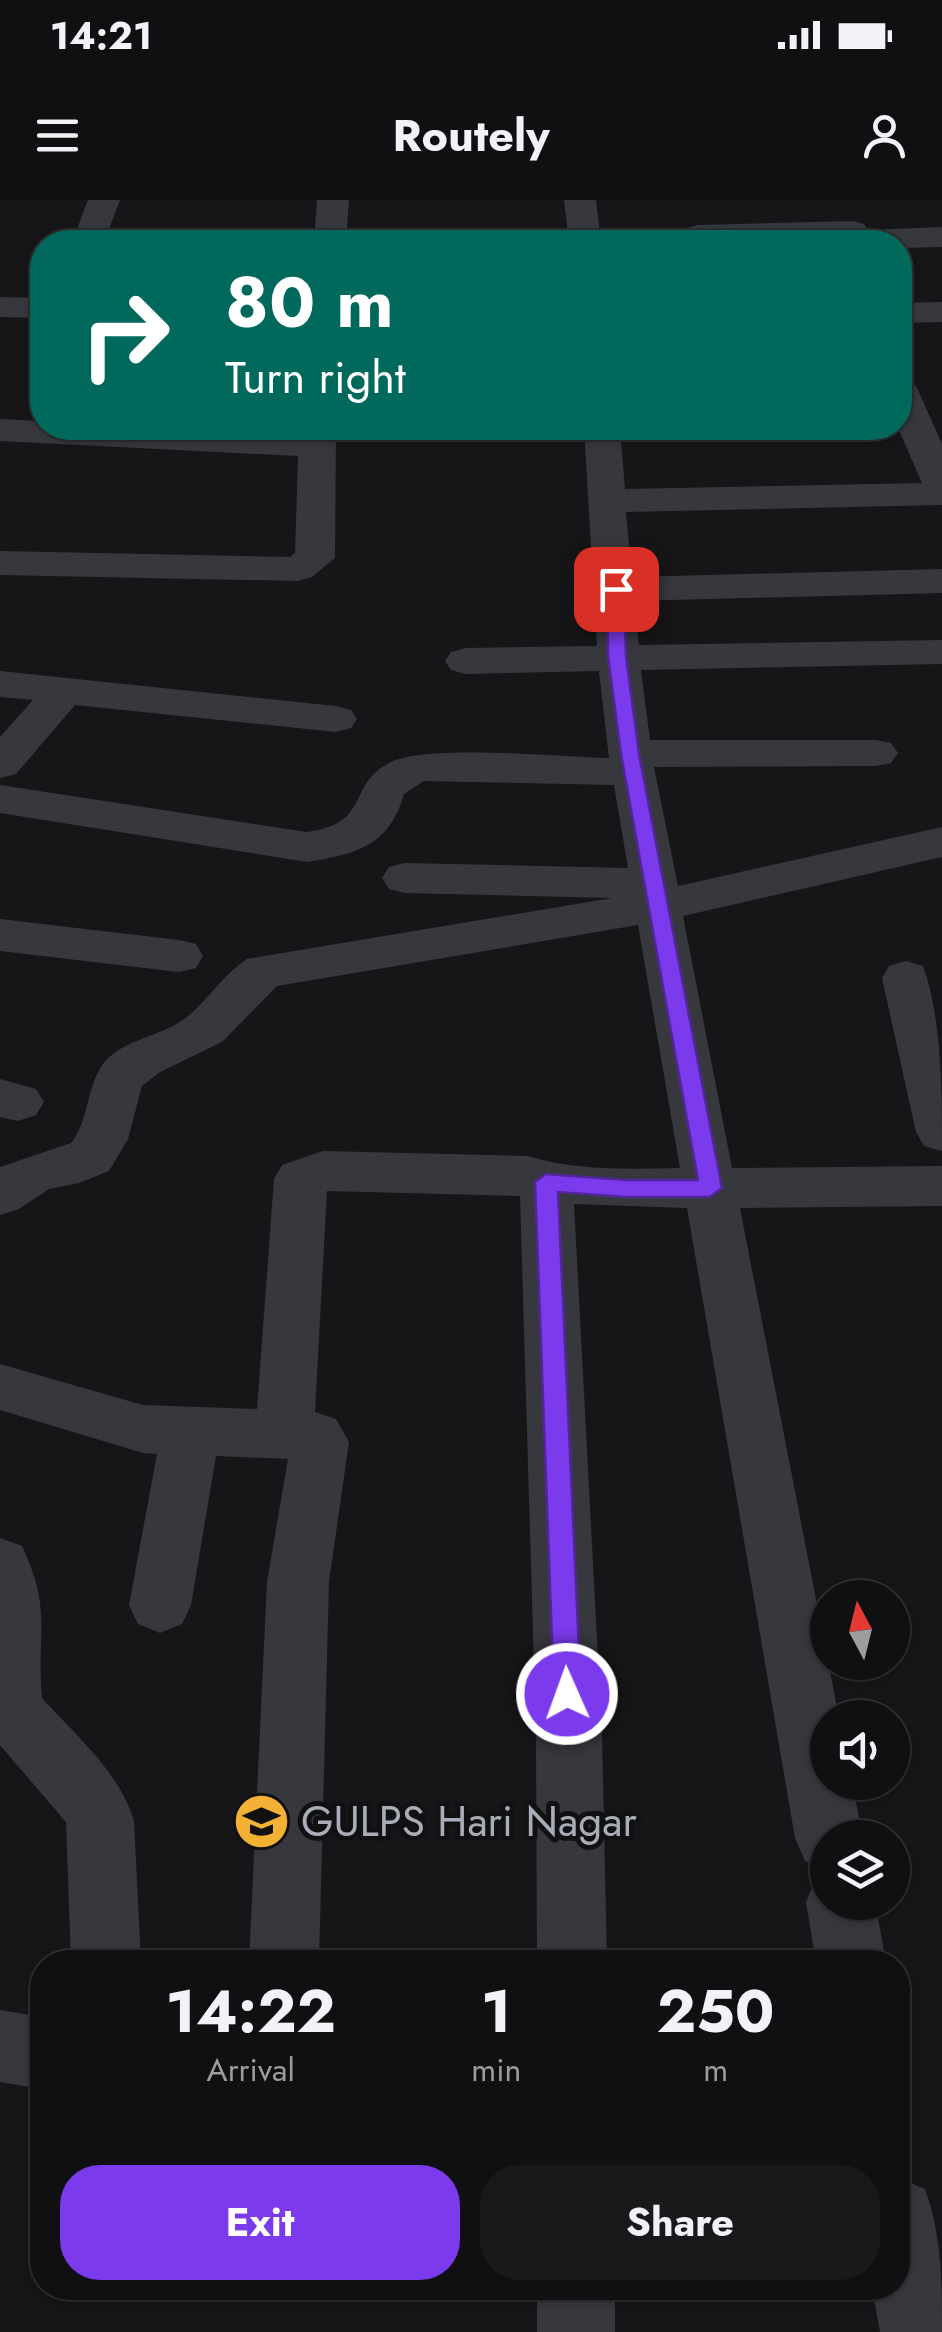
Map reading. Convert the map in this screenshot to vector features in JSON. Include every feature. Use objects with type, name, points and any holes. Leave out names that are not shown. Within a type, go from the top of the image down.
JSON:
[{"type":"street","points":[[93,230],[104,200]]},
{"type":"street","points":[[331,230],[332,200]]},
{"type":"street","points":[[580,200],[584,230]]},
{"type":"street","points":[[808,230],[852,228]]},
{"type":"street","points":[[912,233],[942,236]]},
{"type":"street","points":[[0,307],[30,308]]},
{"type":"street","points":[[912,313],[942,312]]},
{"type":"street","points":[[912,396],[942,392]]},
{"type":"street","points":[[606,501],[940,479],[912,421]]},
{"type":"street","points":[[0,430],[30,431]]},
{"type":"street","points":[[0,563],[298,570],[316,558],[317,440]]},
{"type":"street","points":[[603,440],[616,589],[617,656],[632,763],[826,1820]]},
{"type":"street","points":[[616,589],[942,580]]},
{"type":"street","points":[[466,661],[942,652]]},
{"type":"street","points":[[0,684],[336,719]]},
{"type":"street","points":[[0,764],[64,690]]},
{"type":"street","points":[[0,799],[306,846],[336,843],[362,828],[376,814],[379,796],[392,780],[418,767],[876,753]]},
{"type":"street","points":[[0,1195],[14,1182],[39,1171],[83,1162],[92,1156],[99,1147],[116,1086],[124,1072],[148,1055],[205,1030],[252,978],[264,972],[658,896],[858,865],[942,842]]},
{"type":"street","points":[[405,878],[658,896]]},
{"type":"street","points":[[0,935],[178,956]]},
{"type":"street","points":[[906,978],[942,1132]]},
{"type":"street","points":[[285,1434],[300,1179],[323,1171],[528,1176],[546,1182],[626,1189],[942,1186]]},
{"type":"street","points":[[546,1182],[569,1734],[572,1950]]},
{"type":"street","points":[[0,1387],[143,1429],[315,1436],[320,1449],[298,1582],[284,1950]]},
{"type":"street","points":[[160,1605],[191,1430]]},
{"type":"street","points":[[0,1565],[5,1574],[12,1630],[8,1696],[11,1710],[96,1807],[100,1821],[105,1950]]},
{"type":"street","points":[[844,1920],[850,1950]]},
{"type":"street","points":[[0,2046],[30,2051]]},
{"type":"street","points":[[910,2282],[919,2332]]},
{"type":"street","points":[[576,2300],[576,2332]]},
{"type":"place","name":"GULPS Hari Nagar","points":[[262,1821]]},
{"type":"route","points":[[567,1694],[546,1182],[626,1189],[710,1188],[630,754],[617,656],[616,589]]}]
